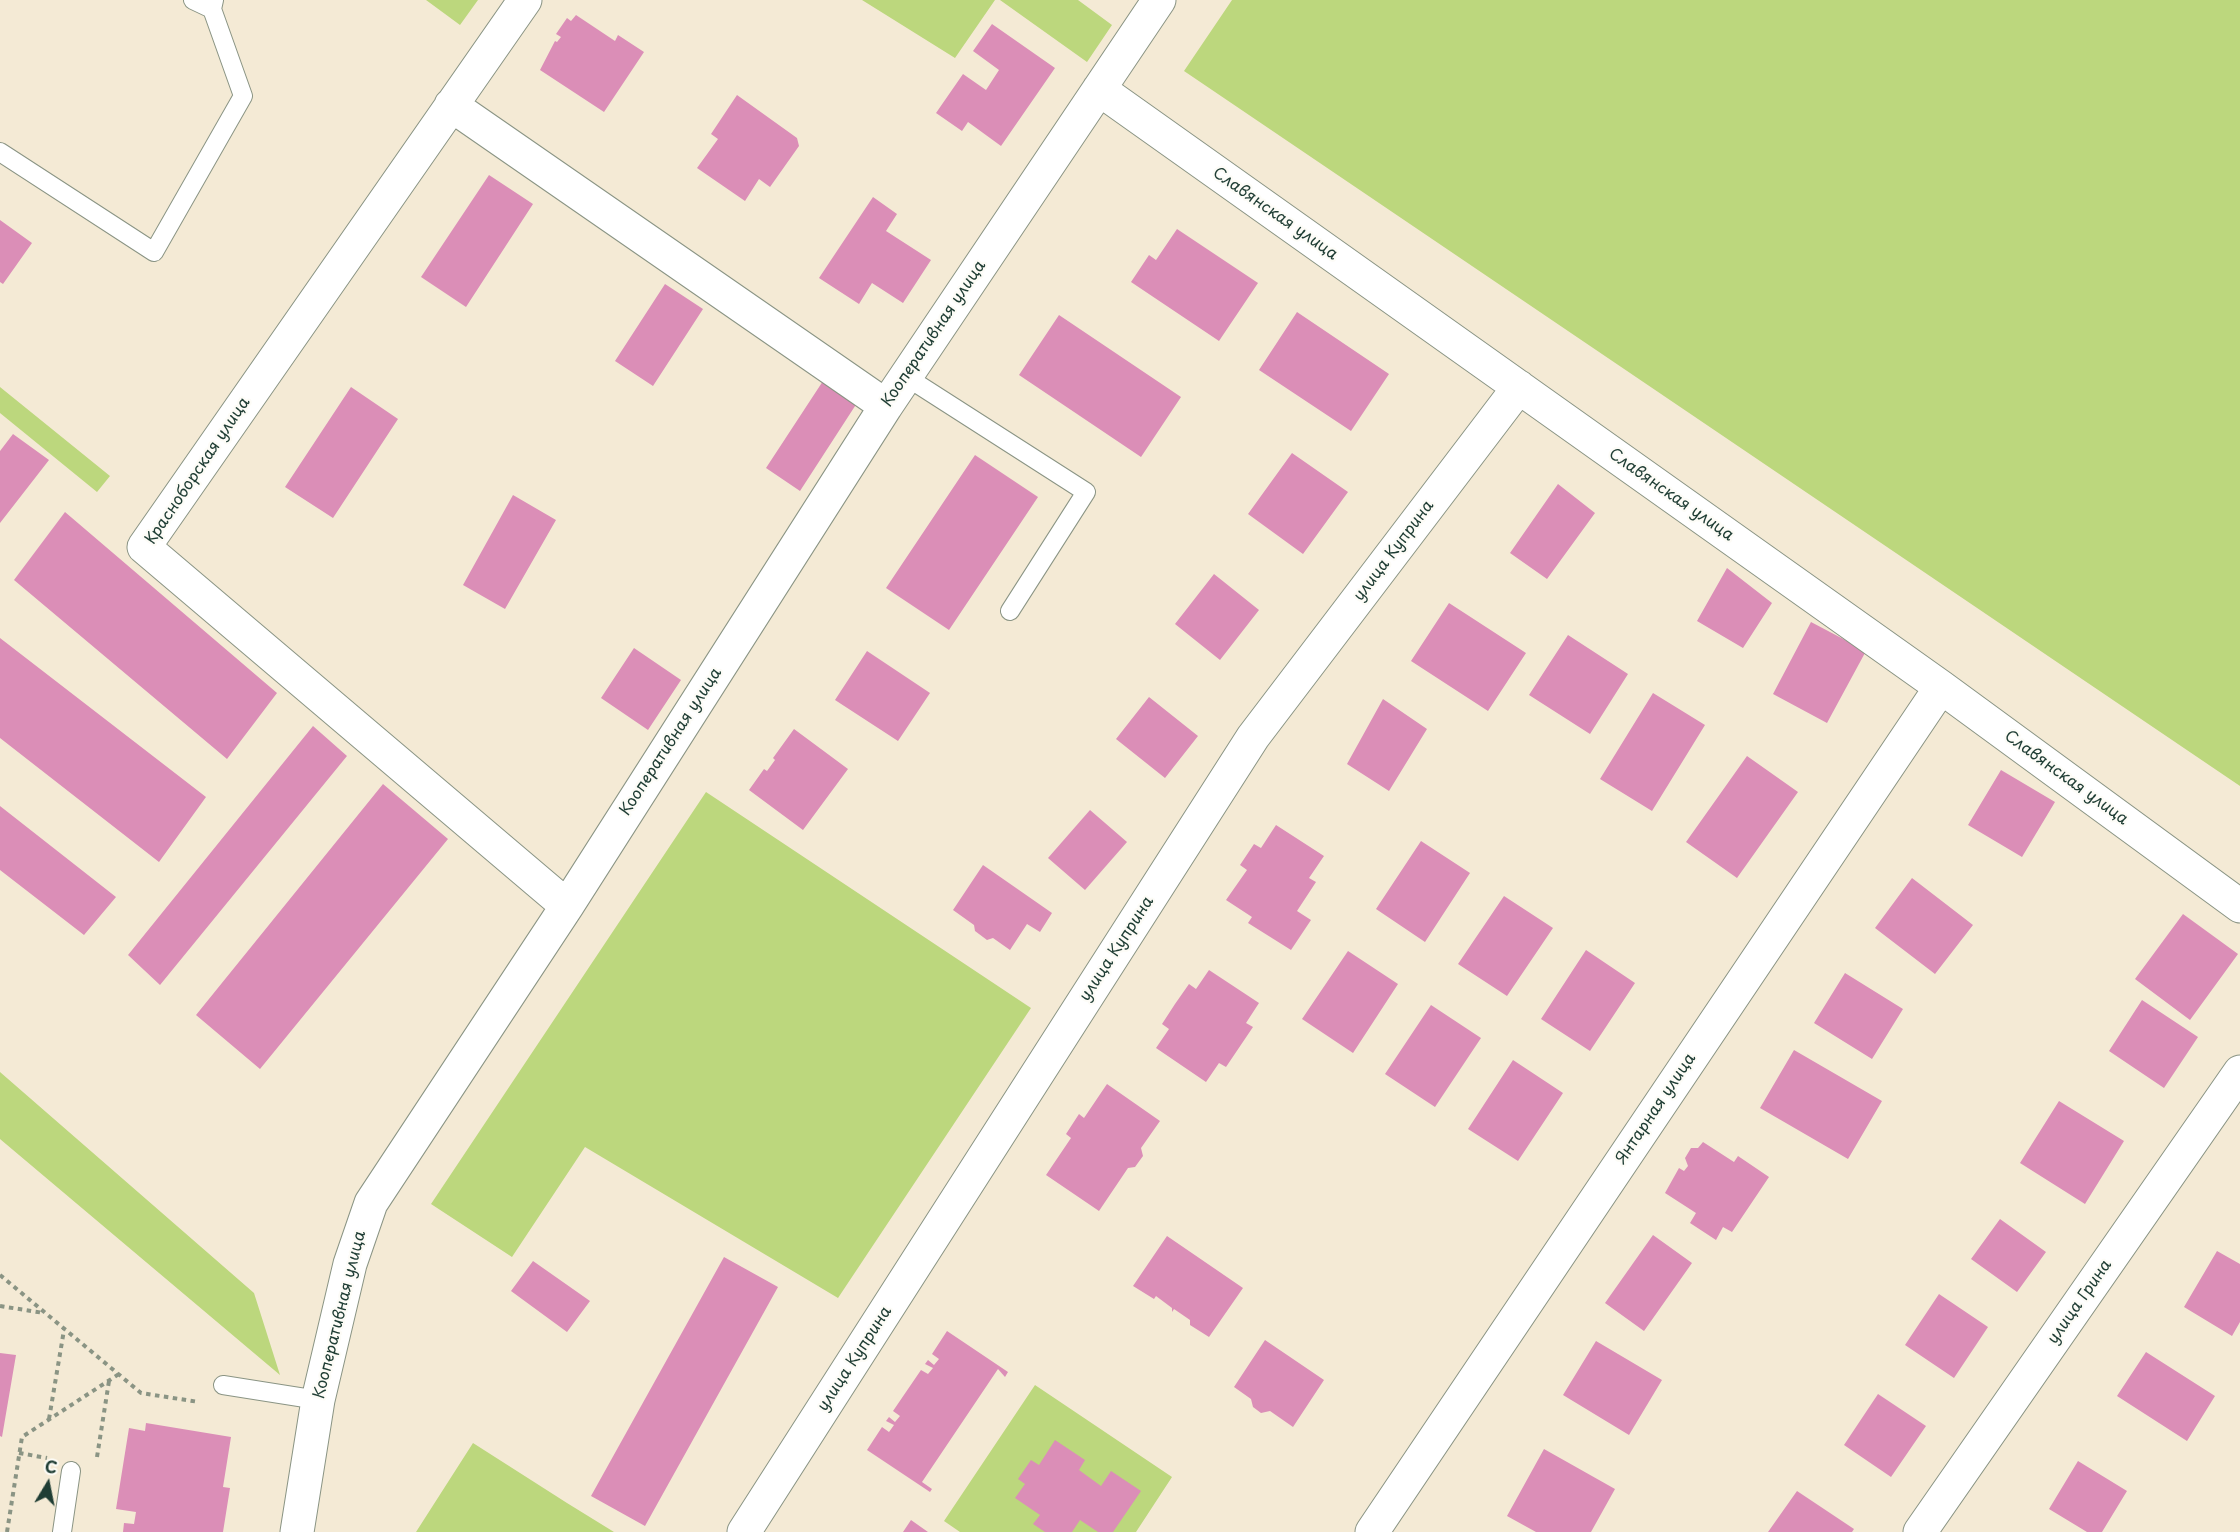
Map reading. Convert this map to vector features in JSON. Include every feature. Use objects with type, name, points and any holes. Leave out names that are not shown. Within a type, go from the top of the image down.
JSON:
[{"type":"street","name":"Красноборская улица","points":[[525,0],[144,547],[567,906]]},
{"type":"street","name":"Кооперативная улица","points":[[297,1532],[318,1400],[350,1264],[371,1203],[567,906],[905,376],[1159,0]]},
{"type":"street","name":"Славянская улица","points":[[1099,88],[1941,687],[2240,906]]},
{"type":"street","points":[[451,105],[886,406]]},
{"type":"street","name":"улица Куприна","points":[[744,1532],[1253,737],[1519,387]]},
{"type":"street","name":"Янтарная улица","points":[[1372,1532],[1941,687]]},
{"type":"street","name":"улица Грина","points":[[1920,1532],[2240,1072]]},
{"type":"lane","points":[[0,152],[154,252],[243,96],[213,4],[194,0]]},
{"type":"lane","points":[[905,376],[1086,492],[1010,611]]},
{"type":"lane","points":[[223,1385],[318,1400]]},
{"type":"lane","points":[[62,1532],[71,1471]]},
{"type":"path","points":[[0,1275],[141,1393]]},
{"type":"path","points":[[0,1306],[46,1313]]},
{"type":"path","points":[[49,1419],[64,1329]]},
{"type":"path","points":[[7,1532],[22,1437],[119,1374]]},
{"type":"green space","points":[[426,0],[478,0],[460,25]]},
{"type":"green space","points":[[862,0],[995,0],[955,58]]},
{"type":"green space","points":[[1000,0],[1078,0],[1112,25],[1087,62]]},
{"type":"green space","points":[[1232,0],[2240,0],[2240,786],[1184,71]]},
{"type":"green space","points":[[0,387],[110,476],[97,492],[0,413]]},
{"type":"green space","points":[[706,792],[1031,1008],[838,1298],[585,1147],[512,1257],[431,1204]]},
{"type":"green space","points":[[0,1072],[254,1293],[280,1375],[0,1139]]},
{"type":"green space","points":[[1035,1385],[1172,1477],[1136,1532],[960,1532],[944,1521]]},
{"type":"green space","points":[[473,1443],[567,1503],[614,1532],[416,1532]]},
{"type":"building","points":[[576,15],[615,41],[618,35],[644,52],[604,112],[540,70],[555,41],[557,42],[561,37],[556,34],[567,18],[571,21]]},
{"type":"building","points":[[992,24],[1055,68],[1001,146],[968,122],[962,131],[936,113],[963,74],[986,90],[999,70],[973,51]]},
{"type":"building","points":[[737,95],[797,138],[799,146],[770,187],[759,179],[745,201],[697,168],[718,139],[711,134]]},
{"type":"building","points":[[489,175],[533,204],[466,307],[421,277]]},
{"type":"building","points":[[873,197],[897,214],[886,231],[931,260],[903,303],[872,283],[859,304],[819,278]]},
{"type":"building","points":[[0,220],[32,243],[3,284],[0,282]]},
{"type":"building","points":[[1177,229],[1258,283],[1219,341],[1131,282],[1149,255],[1156,260]]},
{"type":"building","points":[[665,284],[703,309],[653,386],[615,361]]},
{"type":"building","points":[[1297,312],[1389,374],[1351,431],[1259,370]]},
{"type":"building","points":[[1059,315],[1181,397],[1141,457],[1019,375]]},
{"type":"building","points":[[823,381],[857,403],[800,491],[766,468]]},
{"type":"building","points":[[351,387],[398,419],[333,518],[285,487]]},
{"type":"building","points":[[13,434],[49,460],[0,523],[0,451]]},
{"type":"building","points":[[1292,453],[1348,492],[1303,554],[1248,514]]},
{"type":"building","points":[[975,455],[1038,497],[949,630],[886,588]]},
{"type":"building","points":[[1558,484],[1595,513],[1547,579],[1510,553]]},
{"type":"building","points":[[513,495],[556,520],[505,609],[463,585]]},
{"type":"building","points":[[65,512],[277,693],[227,759],[14,580]]},
{"type":"building","points":[[1727,568],[1772,603],[1743,648],[1697,621]]},
{"type":"building","points":[[1214,574],[1259,610],[1220,660],[1175,624]]},
{"type":"building","points":[[1449,603],[1526,653],[1488,711],[1411,661]]},
{"type":"building","points":[[1811,622],[1866,651],[1827,723],[1773,694]]},
{"type":"building","points":[[1568,635],[1628,674],[1590,734],[1529,695]]},
{"type":"building","points":[[0,638],[206,797],[159,862],[0,738]]},
{"type":"building","points":[[634,648],[681,680],[648,730],[601,698]]},
{"type":"building","points":[[867,651],[930,693],[898,741],[835,700]]},
{"type":"building","points":[[1653,693],[1705,725],[1652,811],[1600,779]]},
{"type":"building","points":[[1149,697],[1198,736],[1165,778],[1116,739]]},
{"type":"building","points":[[1383,699],[1427,729],[1389,791],[1347,764]]},
{"type":"building","points":[[313,726],[347,756],[160,985],[128,955]]},
{"type":"building","points":[[794,729],[848,769],[803,830],[749,790],[764,769],[767,771],[775,760],[773,758]]},
{"type":"building","points":[[1747,756],[1798,792],[1737,878],[1686,842]]},
{"type":"building","points":[[2001,770],[2055,802],[2022,857],[1968,825]]},
{"type":"building","points":[[383,784],[448,839],[260,1069],[196,1015]]},
{"type":"building","points":[[0,806],[116,897],[84,935],[0,870]]},
{"type":"building","points":[[1090,810],[1127,842],[1085,890],[1048,858]]},
{"type":"building","points":[[1276,825],[1324,856],[1309,878],[1316,882],[1297,911],[1311,920],[1291,950],[1248,923],[1252,917],[1226,900],[1247,870],[1240,865],[1254,844],[1261,848]]},
{"type":"building","points":[[1421,841],[1470,873],[1425,942],[1376,909]]},
{"type":"building","points":[[983,865],[1052,913],[1040,932],[1027,924],[1010,950],[993,938],[987,940],[975,931],[974,925],[953,910]]},
{"type":"building","points":[[1912,878],[1973,925],[1935,974],[1875,928]]},
{"type":"building","points":[[1504,896],[1553,928],[1507,996],[1458,964]]},
{"type":"building","points":[[2183,914],[2238,954],[2190,1020],[2135,979]]},
{"type":"building","points":[[1586,950],[1635,983],[1590,1051],[1541,1019]]},
{"type":"building","points":[[1348,951],[1398,984],[1353,1053],[1302,1019]]},
{"type":"building","points":[[1209,970],[1259,1003],[1246,1023],[1253,1027],[1226,1067],[1219,1063],[1206,1082],[1156,1048],[1169,1029],[1162,1024],[1175,1004],[1189,984],[1196,989]]},
{"type":"building","points":[[1845,973],[1903,1009],[1872,1059],[1814,1023]]},
{"type":"building","points":[[2142,1000],[2198,1037],[2164,1088],[2109,1051]]},
{"type":"building","points":[[1431,1005],[1481,1038],[1435,1107],[1385,1074]]},
{"type":"building","points":[[1794,1050],[1882,1101],[1848,1159],[1760,1108]]},
{"type":"building","points":[[1513,1060],[1563,1093],[1518,1161],[1468,1129]]},
{"type":"building","points":[[1107,1084],[1160,1121],[1141,1148],[1143,1156],[1135,1167],[1128,1168],[1099,1211],[1046,1175],[1071,1138],[1066,1134],[1079,1114],[1084,1118]]},
{"type":"building","points":[[2059,1101],[2124,1141],[2085,1204],[2020,1163]]},
{"type":"building","points":[[1703,1142],[1734,1162],[1738,1156],[1769,1177],[1732,1232],[1723,1227],[1716,1240],[1690,1223],[1696,1213],[1665,1193],[1679,1168],[1684,1171],[1688,1166],[1685,1158],[1691,1148],[1698,1148]]},
{"type":"building","points":[[2000,1219],[2046,1252],[2017,1292],[1971,1259]]},
{"type":"building","points":[[1653,1235],[1692,1263],[1644,1331],[1605,1303]]},
{"type":"building","points":[[1167,1236],[1243,1288],[1209,1337],[1190,1325],[1190,1320],[1174,1309],[1172,1312],[1172,1308],[1156,1296],[1154,1299],[1133,1286]]},
{"type":"building","points":[[2217,1251],[2240,1264],[2240,1322],[2232,1336],[2184,1307]]},
{"type":"building","points":[[724,1257],[778,1287],[645,1526],[591,1496]]},
{"type":"building","points":[[533,1261],[590,1301],[567,1332],[511,1291]]},
{"type":"building","points":[[1939,1294],[1988,1327],[1954,1378],[1905,1345]]},
{"type":"building","points":[[947,1331],[1008,1372],[1005,1377],[998,1369],[922,1482],[932,1489],[930,1492],[867,1450],[882,1427],[889,1432],[894,1425],[886,1421],[889,1417],[895,1422],[900,1416],[893,1411],[921,1370],[928,1374],[933,1368],[925,1364],[928,1360],[934,1365],[939,1359],[932,1354]]},
{"type":"building","points":[[1265,1340],[1324,1380],[1293,1427],[1270,1411],[1261,1413],[1253,1407],[1251,1399],[1234,1387]]},
{"type":"building","points":[[1596,1341],[1662,1380],[1629,1435],[1563,1395]]},
{"type":"building","points":[[2146,1352],[2215,1396],[2187,1441],[2117,1396]]},
{"type":"building","points":[[0,1353],[16,1355],[2,1437],[0,1436]]},
{"type":"building","points":[[1878,1394],[1926,1426],[1891,1477],[1844,1445]]},
{"type":"building","points":[[146,1423],[231,1437],[223,1487],[230,1488],[223,1532],[123,1532],[124,1523],[134,1524],[136,1512],[116,1509],[129,1428],[145,1431]]},
{"type":"building","points":[[1055,1440],[1085,1460],[1079,1470],[1101,1486],[1111,1471],[1141,1491],[1113,1532],[1098,1532],[1080,1520],[1072,1532],[1045,1532],[1033,1524],[1040,1515],[1015,1498],[1025,1484],[1018,1479],[1031,1460],[1039,1465]]},
{"type":"building","points":[[1544,1449],[1615,1489],[1591,1532],[1536,1532],[1507,1516]]},
{"type":"building","points":[[2078,1461],[2127,1491],[2102,1532],[2087,1532],[2049,1509]]},
{"type":"building","points":[[1797,1491],[1854,1529],[1852,1532],[1768,1532]]},
{"type":"building","points":[[911,1520],[928,1532],[903,1532]]}]
